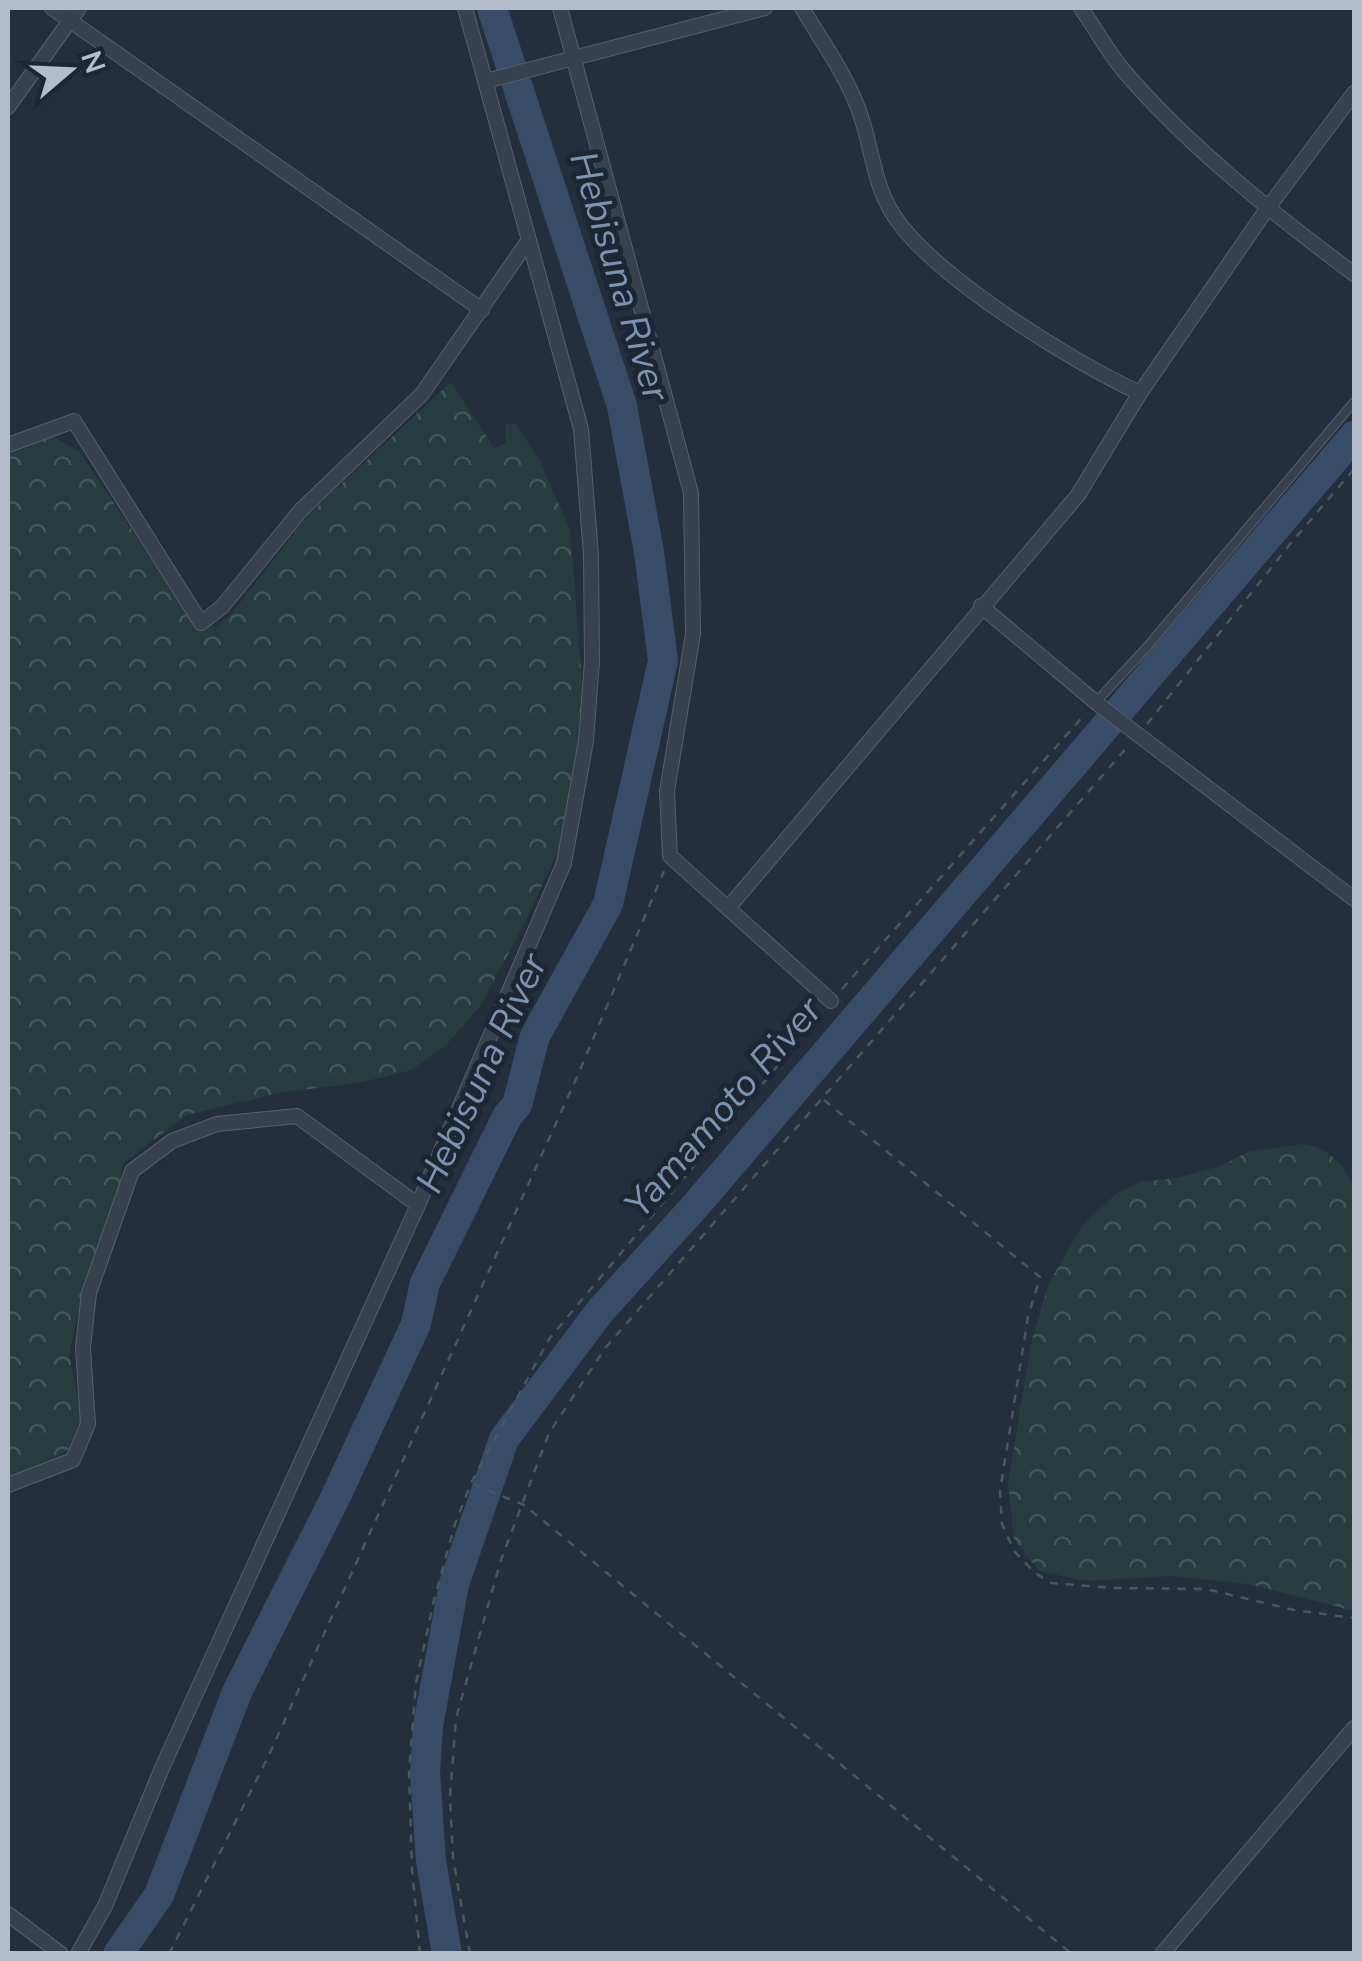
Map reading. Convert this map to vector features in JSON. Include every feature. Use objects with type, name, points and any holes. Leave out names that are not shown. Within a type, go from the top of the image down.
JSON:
[{"type":"street","points":[[52,8],[75,14],[482,310]]},
{"type":"street","points":[[78,1954],[105,1906],[162,1768],[418,1204],[564,864],[586,740],[592,660],[591,555],[581,429],[465,8]]},
{"type":"street","points":[[560,8],[691,493],[693,634],[668,791],[670,856],[832,1001]]},
{"type":"street","points":[[486,82],[765,8]]},
{"type":"street","points":[[802,8],[858,107],[875,176],[891,212],[926,255],[1093,372],[1140,393]]},
{"type":"street","points":[[1080,8],[1123,70],[1196,145],[1251,190],[1267,209],[1354,274]]},
{"type":"street","points":[[8,107],[75,14]]},
{"type":"street","points":[[729,907],[1078,494],[1140,393],[1267,209],[1354,93]]},
{"type":"street","points":[[8,445],[74,421],[201,622],[222,607],[302,510],[422,394],[528,241]]},
{"type":"street","points":[[980,606],[1098,704],[1354,899]]},
{"type":"street","points":[[8,1485],[72,1460],[88,1424],[83,1347],[89,1293],[132,1171],[172,1141],[218,1124],[297,1116],[418,1204]]},
{"type":"street","points":[[1162,1954],[1354,1728]]},
{"type":"street","points":[[8,1914],[61,1954]]},
{"type":"lane","points":[[1098,704],[1354,402]]},
{"type":"path","points":[[470,1954],[452,1858],[450,1797],[456,1718],[501,1560],[548,1433],[606,1347],[1135,732],[1354,469]]},
{"type":"path","points":[[420,1954],[409,1772],[416,1683],[439,1581],[471,1483],[549,1339],[832,1001],[1098,704]]},
{"type":"path","points":[[168,1954],[269,1755],[577,1076],[670,856]]},
{"type":"path","points":[[823,1098],[1040,1277],[1028,1318],[1000,1491],[1002,1524],[1014,1551],[1035,1574],[1051,1583],[1206,1589],[1294,1610],[1354,1618]]},
{"type":"path","points":[[471,1483],[524,1504],[1072,1954]]},
{"type":"green space","points":[[451,382],[494,448],[506,443],[506,424],[516,424],[540,461],[570,530],[587,743],[560,847],[481,1005],[445,1046],[411,1070],[362,1082],[279,1093],[187,1115],[123,1163],[116,1204],[84,1288],[69,1354],[83,1423],[71,1448],[47,1463],[8,1477],[8,450],[48,434],[80,452],[188,615],[216,627],[233,612],[307,516]]},
{"type":"green space","points":[[1304,1144],[1335,1159],[1354,1187],[1354,1611],[1248,1584],[1172,1576],[1086,1581],[1039,1571],[1014,1539],[1008,1484],[1031,1343],[1049,1283],[1082,1226],[1117,1193],[1140,1182],[1178,1178],[1220,1166],[1250,1151]]},
{"type":"waterway","name":"Hebisuna River","points":[[118,1954],[159,1895],[237,1692],[335,1498],[416,1324],[425,1283],[508,1115],[517,1105],[535,1036],[608,904],[663,661],[649,552],[622,406],[492,8]]},
{"type":"waterway","name":"Yamamoto River","points":[[447,1954],[431,1861],[425,1772],[428,1726],[454,1584],[504,1439],[601,1310],[697,1204],[1354,436]]}]
